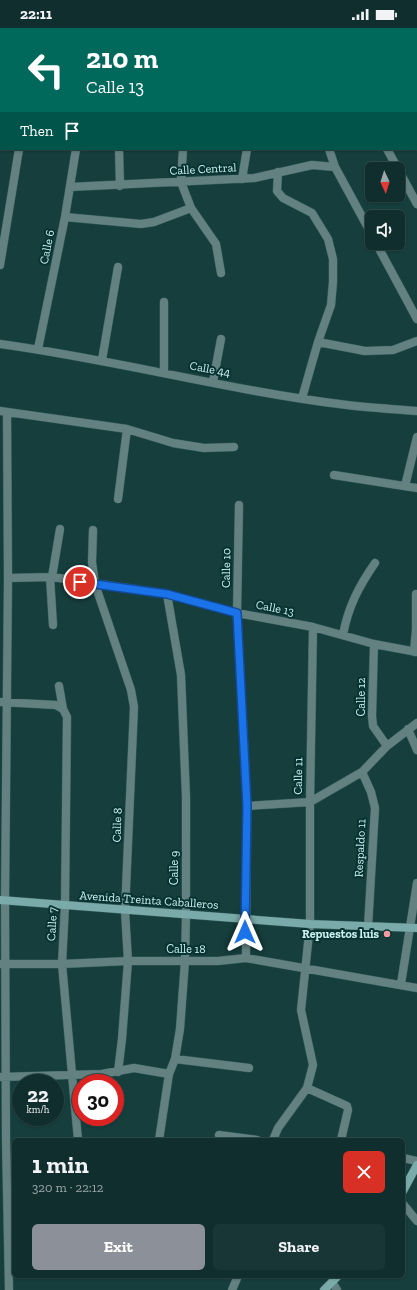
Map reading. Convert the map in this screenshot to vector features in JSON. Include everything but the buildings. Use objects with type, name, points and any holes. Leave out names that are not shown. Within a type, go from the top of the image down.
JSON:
[{"type":"street","points":[[0,265],[20,150]]},
{"type":"street","name":"Calle 6","points":[[38,349],[65,217],[76,150]]},
{"type":"street","points":[[119,150],[120,186]]},
{"type":"street","points":[[183,150],[181,182],[191,208],[216,244],[221,273]]},
{"type":"street","points":[[242,179],[247,150]]},
{"type":"street","points":[[329,150],[335,167],[365,222]]},
{"type":"street","points":[[388,150],[394,162]]},
{"type":"street","name":"Calle Central","points":[[70,187],[120,186],[242,179],[254,178],[312,165],[335,167]]},
{"type":"street","points":[[278,172],[277,191],[283,198],[312,213],[328,239],[333,259],[331,304],[318,342],[302,398]]},
{"type":"street","points":[[405,182],[417,204]]},
{"type":"street","points":[[65,217],[141,224],[154,222],[191,208]]},
{"type":"street","points":[[380,250],[417,319]]},
{"type":"street","points":[[102,360],[118,267]]},
{"type":"street","points":[[164,302],[164,373]]},
{"type":"street","points":[[213,382],[221,339]]},
{"type":"street","points":[[318,342],[365,351],[393,350],[417,342]]},
{"type":"street","name":"Calle 44","points":[[0,344],[102,360],[302,398],[347,405],[417,411]]},
{"type":"street","points":[[9,1290],[10,1140],[3,1077],[2,900],[4,702],[8,578],[3,412],[127,429],[173,443],[204,448],[234,447]]},
{"type":"street","points":[[118,499],[127,429]]},
{"type":"street","points":[[405,486],[417,437]]},
{"type":"street","points":[[334,475],[417,488]]},
{"type":"street","name":"Calle 10","points":[[239,505],[237,613],[247,806],[245,918],[246,958]]},
{"type":"street","points":[[53,625],[51,577],[60,529]]},
{"type":"street","name":"Calle 8","points":[[93,530],[92,562],[95,584],[133,699],[125,911],[128,960],[118,1072]]},
{"type":"street","points":[[343,635],[351,603],[359,587],[375,563]]},
{"type":"street","name":"Calle 13","points":[[8,578],[51,577],[167,594],[237,613],[313,627],[374,644],[416,652]]},
{"type":"street","name":"Calle 9","points":[[159,1138],[169,1074],[175,1059],[180,1029],[185,961],[186,915],[186,797],[181,675],[167,594]]},
{"type":"street","points":[[416,594],[416,652]]},
{"type":"street","name":"Calle 11","points":[[307,1088],[313,1065],[301,1010],[310,924],[310,802],[313,627]]},
{"type":"street","name":"Calle 12","points":[[374,644],[373,726],[387,746]]},
{"type":"street","name":"Calle 7","points":[[59,686],[63,709],[67,717],[65,905],[62,964],[74,1074]]},
{"type":"street","points":[[4,702],[56,705],[63,709]]},
{"type":"street","points":[[247,806],[310,802],[362,772],[387,746],[417,723]]},
{"type":"street","points":[[408,730],[417,750]]},
{"type":"street","name":"Respaldo 11","points":[[362,772],[371,792],[375,808],[368,927]]},
{"type":"street","points":[[401,984],[413,928],[417,883]]},
{"type":"street","name":"Avenida Treinta Caballeros","points":[[2,900],[125,911],[245,918],[310,924],[413,928]]},
{"type":"street","name":"Calle 18","points":[[3,964],[62,964],[128,960],[185,961],[246,958],[417,988]]},
{"type":"street","points":[[175,1059],[249,1068]]},
{"type":"street","points":[[89,1074],[118,1072],[134,1068],[169,1074]]},
{"type":"street","points":[[3,1077],[72,1075]]},
{"type":"street","points":[[274,1138],[278,1128],[307,1088],[347,1106],[348,1110],[341,1138]]},
{"type":"street","name":"Calle 7","points":[[77,1126],[78,1138]]},
{"type":"street","points":[[219,1135],[242,1138]]},
{"type":"street","points":[[405,1158],[417,1161]]},
{"type":"street","points":[[405,1187],[417,1165]]},
{"type":"street","points":[[405,1206],[417,1221]]},
{"type":"street","points":[[232,1290],[237,1278]]},
{"type":"street","points":[[324,1290],[335,1279]]},
{"type":"street","points":[[335,1279],[337,1290]]},
{"type":"place","name":"Repuestos luis","points":[[387,934]]},
{"type":"route","points":[[80,582],[167,594],[237,613],[247,806],[245,932]]}]
